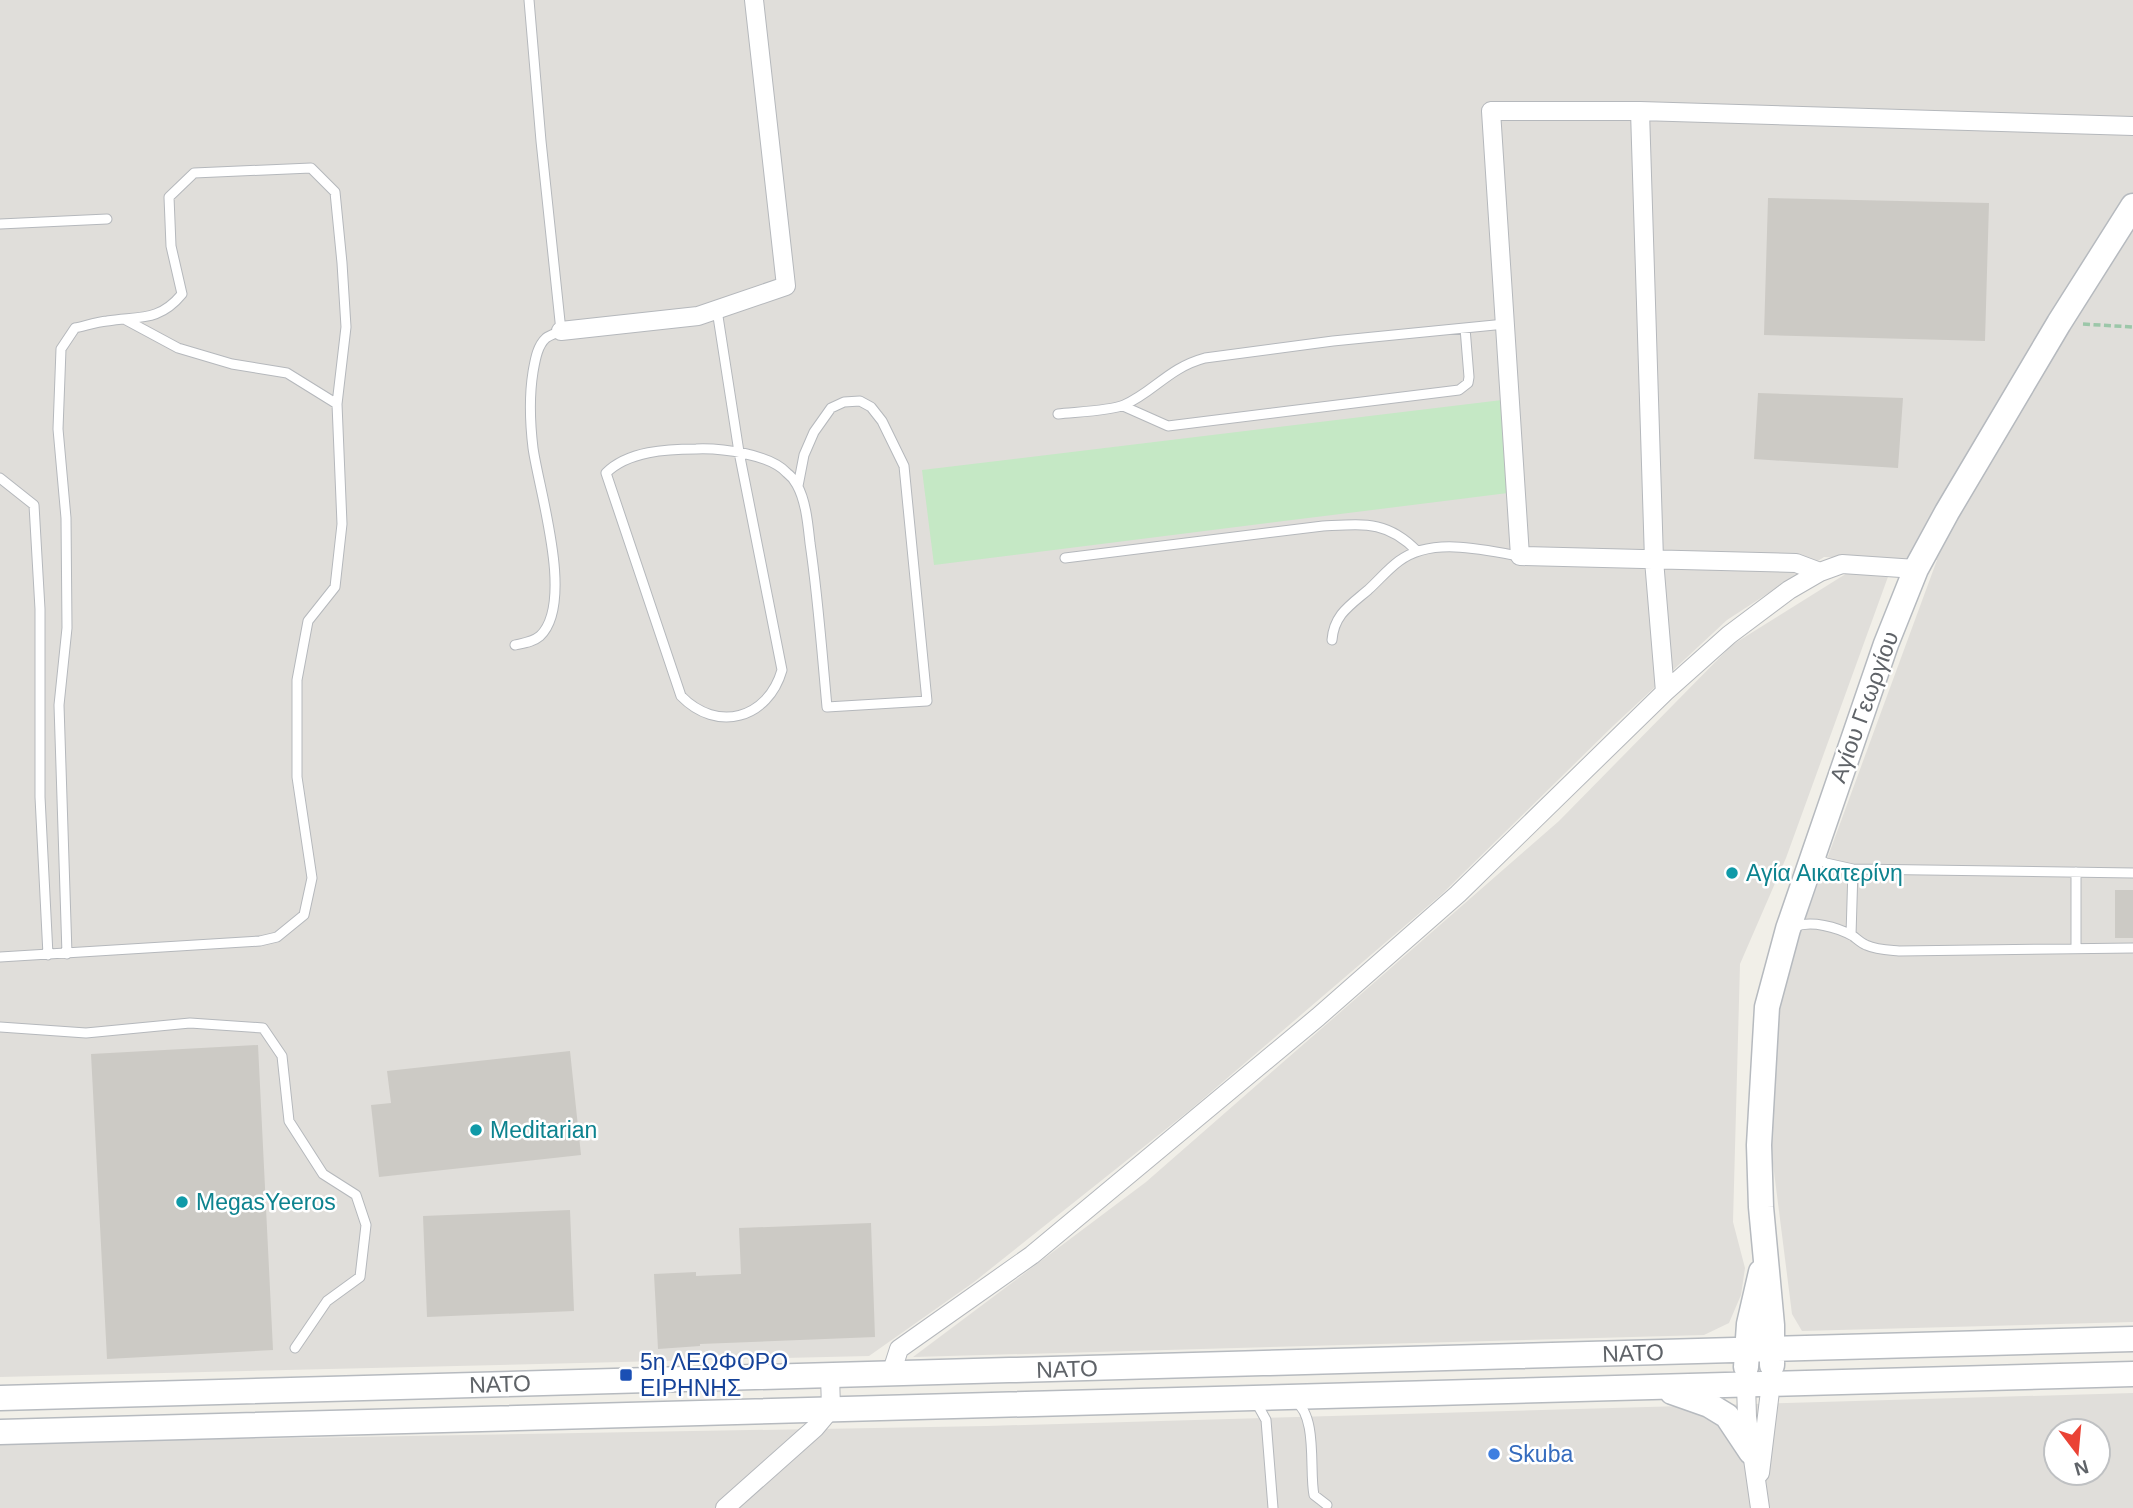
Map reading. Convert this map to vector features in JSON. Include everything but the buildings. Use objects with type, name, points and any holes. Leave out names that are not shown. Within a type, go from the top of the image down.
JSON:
[{"type":"main road","name":"Αγίου Γεωργίου","points":[[1772,1384],[1771,1311],[1764,1261],[1759,1145],[1768,1007],[1788,929],[1885,644],[1916,569],[2059,323],[2133,206]]},
{"type":"main road","name":"Αγίου Γεωργίου","points":[[1746,1384],[1746,1350],[1752,1308],[1764,1261]]},
{"type":"main road","name":"ΝΑΤΟ","points":[[0,1398],[2133,1339]]},
{"type":"main road","name":"ΝΑΤΟ","points":[[0,1432],[2133,1374]]},
{"type":"main road","points":[[1658,1387],[1709,1405],[1727,1416],[1751,1452]]},
{"type":"street","points":[[561,331],[698,316],[786,286],[754,0]]},
{"type":"street","points":[[1820,572],[1796,563],[1520,556],[1490,111],[1640,111],[2133,126]]},
{"type":"street","points":[[1640,111],[1654,560],[1665,692]]},
{"type":"street","points":[[891,1374],[899,1349],[1032,1255],[1318,1017],[1458,894],[1665,692],[1729,635],[1789,590],[1820,572],[1842,564],[1916,569]]},
{"type":"street","points":[[725,1508],[815,1428],[831,1409],[830,1375]]},
{"type":"street","points":[[1746,1384],[1751,1452],[1759,1499]]},
{"type":"street","points":[[1759,1499],[1772,1384]]},
{"type":"lane","points":[[515,645],[531,642],[541,635],[553,615],[555,590],[551,548],[530,414],[535,357],[546,338],[561,331],[529,0]]},
{"type":"lane","points":[[0,957],[67,954],[260,941],[277,937],[304,915],[312,878],[297,777],[297,680],[308,621],[335,587],[342,524],[337,404],[346,327],[335,192],[311,168],[194,173],[169,197],[171,246],[182,294],[171,307],[146,317],[105,321],[75,328],[61,349],[58,429],[66,518],[67,628],[59,705],[62,874],[67,954]]},
{"type":"lane","points":[[0,224],[107,219]]},
{"type":"lane","points":[[717,310],[739,452],[782,670],[778,682],[765,701],[745,714],[722,717],[699,711],[681,696],[606,473],[616,463],[660,451],[701,449],[739,452],[785,470],[798,486],[808,524],[814,569],[827,708],[927,701],[904,466],[882,421],[871,407],[860,401],[844,402],[831,408],[814,432],[804,455],[798,486]]},
{"type":"lane","points":[[125,319],[178,348],[232,364],[286,373],[337,404]]},
{"type":"lane","points":[[1058,414],[1123,406],[1172,371],[1188,362],[1205,358],[1333,341],[1505,324]]},
{"type":"lane","points":[[1123,406],[1168,426],[1459,390],[1468,383],[1469,377],[1465,328]]},
{"type":"lane","points":[[0,478],[34,505],[40,609],[40,797],[48,955]]},
{"type":"lane","points":[[1065,558],[1323,526],[1354,525],[1381,527],[1402,536],[1417,551]]},
{"type":"lane","points":[[1332,640],[1333,626],[1342,611],[1401,559],[1417,551],[1446,547],[1475,548],[1520,556]]},
{"type":"lane","points":[[1812,856],[1826,863],[1853,869],[2133,873]]},
{"type":"lane","points":[[1851,935],[1853,869]]},
{"type":"lane","points":[[2076,872],[2076,948]]},
{"type":"lane","points":[[1788,929],[1804,923],[1833,928],[1866,945],[1899,951],[2133,948]]},
{"type":"lane","points":[[0,1027],[86,1033],[190,1023],[263,1028],[282,1056],[289,1121],[323,1174],[356,1195],[366,1225],[360,1277],[327,1301],[295,1348]]},
{"type":"lane","points":[[1254,1397],[1266,1420],[1273,1508]]},
{"type":"lane","points":[[1287,1397],[1299,1404],[1302,1410],[1311,1440],[1311,1480],[1314,1496],[1327,1505]]},
{"type":"path","points":[[2059,323],[2133,327]]},
{"type":"shaded area","points":[[0,0],[2133,0],[2133,1322],[1802,1331],[1792,1314],[1771,1148],[1770,1048],[1791,957],[1937,560],[1824,557],[1727,620],[1613,726],[1442,894],[1190,1110],[974,1282],[869,1356],[0,1377]]},
{"type":"shaded area","points":[[1852,570],[1889,574],[1786,858],[1740,964],[1733,1222],[1745,1268],[1741,1295],[1729,1323],[1704,1335],[913,1357],[1146,1182],[1559,821],[1732,645]]},
{"type":"shaded area","points":[[2133,1393],[2133,1508],[0,1508],[0,1443],[987,1426]]},
{"type":"green space","points":[[1502,400],[1508,493],[934,565],[922,470]]},
{"type":"place","name":"Αγία Αικατερίνη","points":[[1732,873]]},
{"type":"place","name":"Meditarian","points":[[476,1130]]},
{"type":"place","name":"MegasYeeros","points":[[182,1202]]},
{"type":"place","name":"5η ΛΕΩΦΟΡΟ ΕΙΡΗΝΗΣ","points":[[626,1375]]},
{"type":"place","name":"Skuba","points":[[1494,1454]]}]
